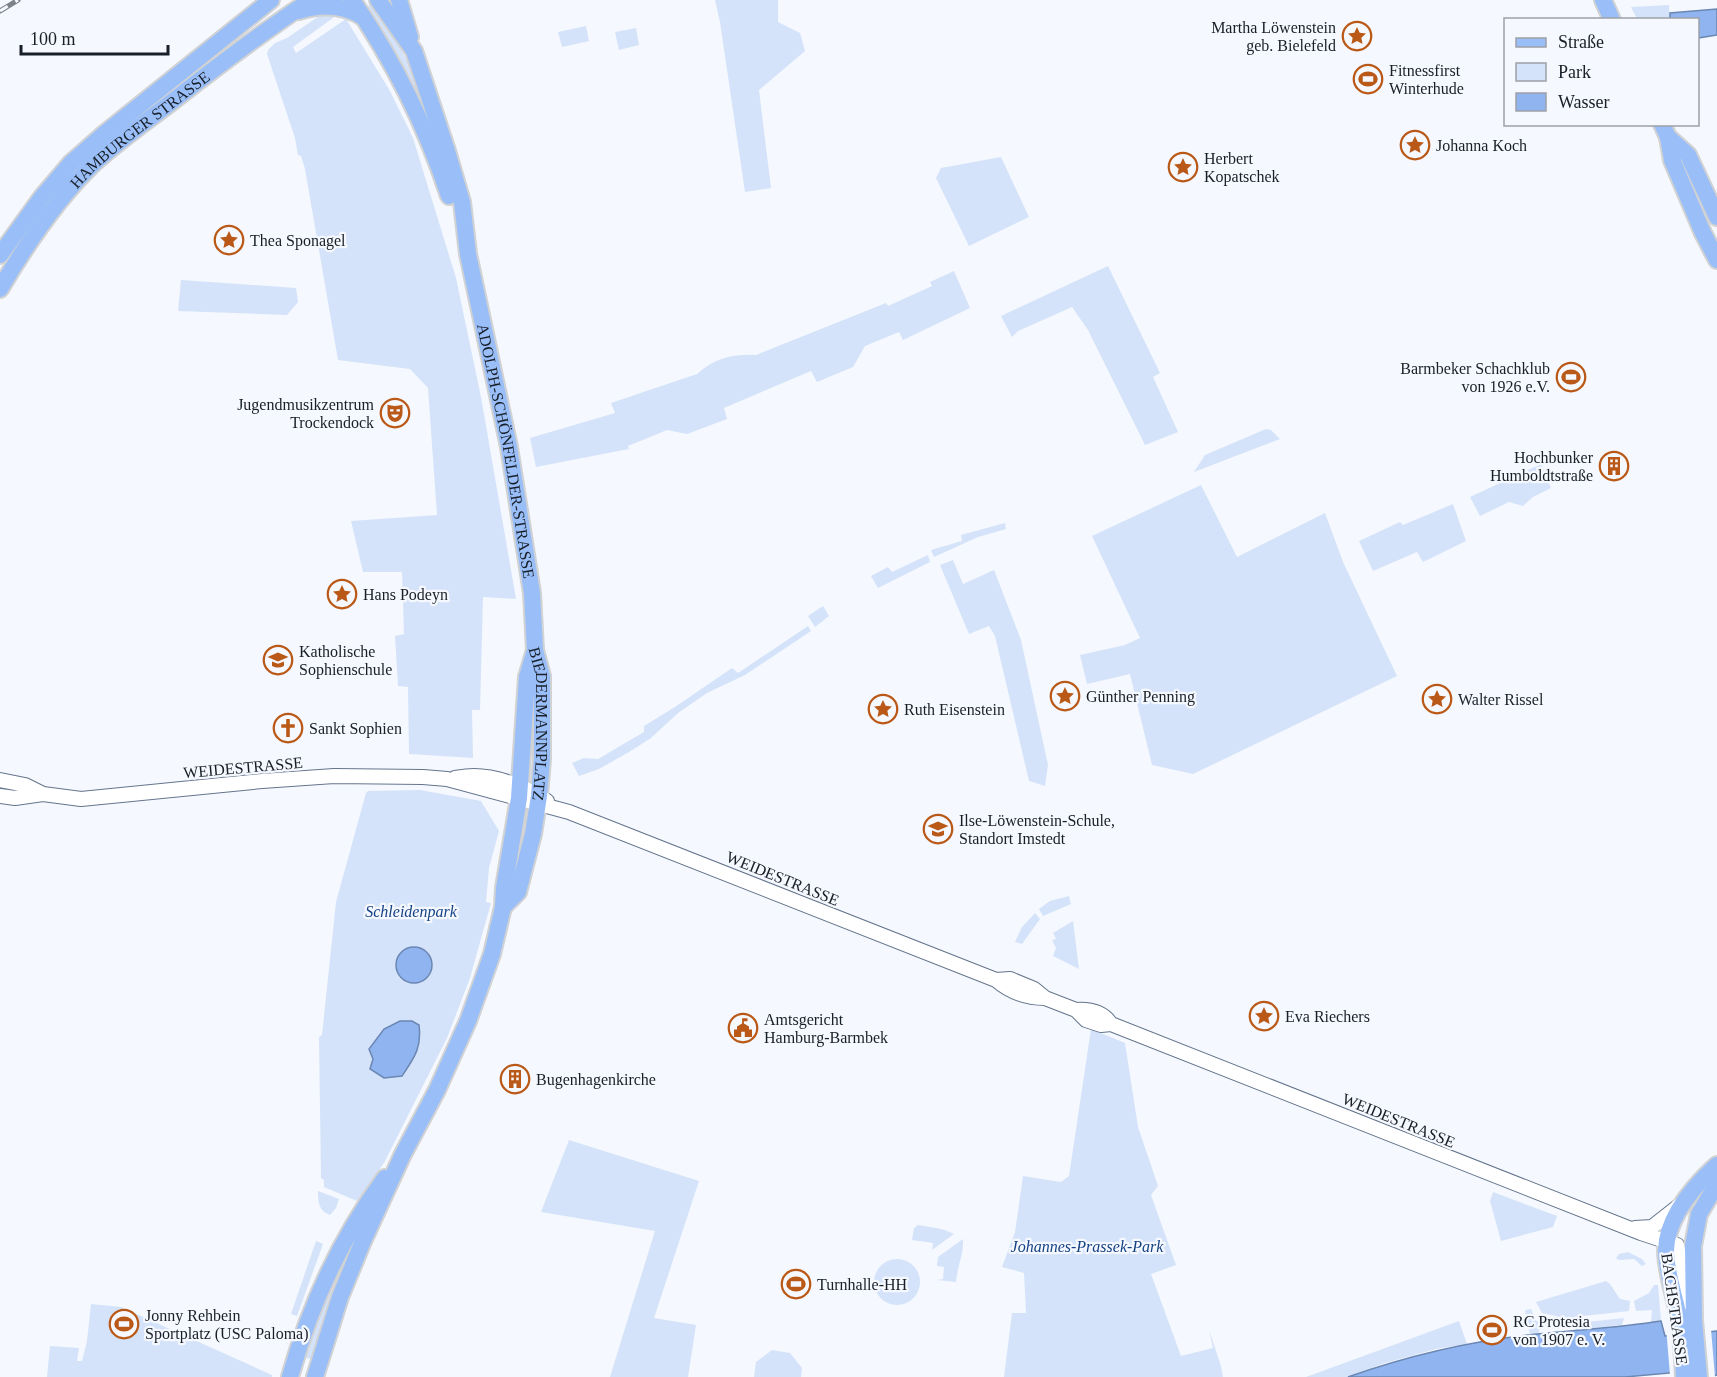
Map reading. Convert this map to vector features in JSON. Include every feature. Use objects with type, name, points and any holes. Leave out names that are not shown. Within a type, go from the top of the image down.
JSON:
[{"type":"main road","name":"HAMBURGER STRASSE","points":[[0,255],[42,197],[71,163],[271,0]]},
{"type":"main road","name":"HAMBURGER STRASSE","points":[[0,289],[27,247],[68,192],[92,165],[129,134],[296,7],[311,0]]},
{"type":"main road","name":"ADOLPH-SCHÖNFELDER-STRASSE","points":[[352,0],[397,71],[435,152],[468,254],[510,447],[532,593],[535,650]]},
{"type":"main road","name":"ADOLPH-SCHÖNFELDER-STRASSE","points":[[378,0],[414,51],[462,202],[468,254]]},
{"type":"main road","points":[[399,0],[414,51]]},
{"type":"main road","points":[[1603,0],[1611,18]]},
{"type":"main road","points":[[296,7],[336,6],[354,11],[364,17]]},
{"type":"main road","points":[[1665,131],[1688,155],[1717,218]]},
{"type":"main road","points":[[1665,131],[1676,168],[1717,260]]},
{"type":"main road","name":"BIEDERMANNPLATZ","points":[[355,1238],[404,1154],[437,1090],[468,1021],[492,954],[503,907],[512,783],[527,677],[535,650]]},
{"type":"main road","name":"BIEDERMANNPLATZ","points":[[503,907],[518,892],[527,860],[538,800],[542,743],[542,676],[535,650]]},
{"type":"main road","points":[[1679,1244],[1676,1215],[1717,1165]]},
{"type":"main road","points":[[1679,1244],[1717,1184]]},
{"type":"main road","points":[[290,1377],[316,1298],[355,1238]]},
{"type":"main road","points":[[315,1377],[340,1297],[355,1238]]},
{"type":"main road","name":"BACHSTRASSE","points":[[1679,1244],[1668,1268],[1687,1321]]},
{"type":"main road","name":"BACHSTRASSE","points":[[1679,1244],[1687,1321],[1684,1377]]},
{"type":"main road","points":[[1687,1321],[1699,1377]]},
{"type":"street","name":"WEIDESTRASSE","points":[[0,796],[15,798],[43,794],[81,799],[262,780],[334,776],[423,777],[512,783]]},
{"type":"street","name":"WEIDESTRASSE","points":[[447,779],[475,776],[512,783],[538,800],[557,808],[996,980],[1006,989],[1030,998],[1045,998],[1076,1010],[1086,1020],[1093,1023],[1111,1024],[1627,1228],[1679,1244]]},
{"type":"street","name":"WEIDESTRASSE","points":[[0,780],[25,785],[43,794]]},
{"type":"street","points":[[1627,1228],[1652,1227],[1686,1202]]},
{"type":"green space","points":[[715,0],[778,0],[778,22],[800,33],[805,51],[759,90],[771,188],[745,192]]},
{"type":"green space","points":[[371,4],[396,38],[422,95],[424,109],[405,72],[365,9]]},
{"type":"green space","points":[[1669,5],[1670,18],[1636,18],[1631,7]]},
{"type":"green space","points":[[322,14],[337,15],[293,47],[296,53],[346,19],[390,91],[413,138],[456,278],[481,397],[516,599],[483,597],[480,710],[472,710],[473,758],[409,754],[408,687],[398,686],[395,636],[404,634],[402,572],[363,572],[351,521],[437,515],[428,388],[410,369],[338,360],[305,169],[301,156],[298,155],[295,138],[267,54],[275,43],[287,38]]},
{"type":"green space","points":[[586,26],[589,41],[562,47],[558,32]]},
{"type":"green space","points":[[636,28],[639,45],[619,50],[615,32]]},
{"type":"green space","points":[[1001,157],[1029,217],[969,246],[936,178],[941,168]]},
{"type":"green space","points":[[1108,266],[1160,373],[1153,377],[1178,432],[1145,445],[1088,330],[1072,307],[1018,331],[1012,337],[1001,316]]},
{"type":"green space","points":[[954,271],[970,308],[903,340],[899,332],[865,346],[853,367],[817,382],[811,371],[724,408],[727,419],[687,434],[667,430],[628,446],[629,449],[536,467],[530,438],[615,413],[611,403],[697,374],[717,361],[732,356],[756,355],[886,303],[888,306],[932,286],[930,282]]},
{"type":"green space","points":[[181,280],[296,288],[298,302],[287,315],[178,311]]},
{"type":"green space","points":[[1266,429],[1271,430],[1280,439],[1194,472],[1205,455]]},
{"type":"green space","points":[[1541,464],[1551,488],[1533,497],[1523,506],[1509,502],[1480,516],[1470,497]]},
{"type":"green space","points":[[1201,485],[1237,557],[1325,513],[1343,562],[1397,676],[1193,774],[1152,765],[1130,674],[1087,684],[1080,655],[1125,645],[1140,638],[1092,536]]},
{"type":"green space","points":[[1453,504],[1466,541],[1423,562],[1417,552],[1373,571],[1359,541],[1400,522],[1403,525]]},
{"type":"green space","points":[[1005,523],[1006,529],[978,537],[934,557],[931,550],[962,541],[961,535]]},
{"type":"green space","points":[[928,555],[930,562],[878,588],[871,576],[888,567],[892,572]]},
{"type":"green space","points":[[953,560],[963,584],[994,570],[1021,640],[1048,765],[1045,786],[1029,781],[995,636],[989,626],[969,634],[940,565]]},
{"type":"green space","points":[[823,606],[829,616],[815,627],[808,616]]},
{"type":"green space","points":[[808,626],[811,631],[745,675],[707,693],[678,713],[651,738],[599,769],[579,776],[572,763],[584,758],[598,759],[644,732],[644,726],[732,668],[738,673]]},
{"type":"green space","name":"Schleidenpark","points":[[420,790],[481,801],[499,831],[489,868],[486,902],[491,903],[470,978],[447,1038],[384,1163],[357,1201],[324,1187],[324,1180],[321,1178],[319,1037],[322,1035],[336,902],[366,793],[368,791]]},
{"type":"green space","points":[[1069,896],[1071,904],[1043,916],[1039,909],[1050,901]]},
{"type":"green space","points":[[1035,913],[1040,919],[1022,944],[1015,942],[1022,927]]},
{"type":"green space","points":[[1073,921],[1079,969],[1053,956],[1056,948],[1052,940],[1056,939],[1053,933]]},
{"type":"green space","name":"Johannes-Prassek-Park","points":[[1091,1029],[1125,1043],[1138,1127],[1158,1186],[1151,1195],[1176,1265],[1151,1274],[1181,1356],[1213,1348],[1209,1330],[1223,1377],[1004,1377],[1012,1313],[1026,1313],[1024,1273],[1002,1267],[1015,1232],[1023,1176],[1061,1182],[1069,1176]]},
{"type":"green space","points":[[569,1140],[699,1181],[654,1318],[696,1325],[688,1377],[610,1377],[655,1231],[541,1212]]},
{"type":"green space","points":[[318,1191],[339,1199],[330,1215],[320,1206]]},
{"type":"green space","points":[[1493,1192],[1557,1216],[1553,1227],[1501,1241],[1490,1201]]},
{"type":"green space","points":[[918,1225],[954,1234],[932,1250],[933,1243],[912,1240],[914,1228]]},
{"type":"green space","points":[[963,1239],[956,1282],[937,1280],[943,1279],[944,1267],[937,1266],[938,1257]]},
{"type":"green space","points":[[316,1241],[323,1244],[297,1316],[291,1314]]},
{"type":"green space","points":[[1628,1252],[1642,1259],[1646,1264],[1642,1266],[1634,1259],[1619,1260],[1616,1258],[1619,1254]]},
{"type":"green space","points":[[345,1253],[329,1299],[315,1356],[309,1359],[303,1356],[303,1348]]},
{"type":"green space","points":[[897,1259],[906,1260],[914,1265],[919,1273],[919,1291],[914,1299],[906,1304],[897,1305],[888,1304],[880,1299],[875,1291],[874,1282],[875,1273],[880,1265],[888,1260]]},
{"type":"green space","points":[[1606,1281],[1620,1299],[1630,1301],[1629,1311],[1565,1318],[1542,1313],[1536,1302]]},
{"type":"green space","points":[[1654,1285],[1658,1285],[1661,1321],[1651,1323],[1652,1310],[1636,1311],[1634,1301],[1649,1293]]},
{"type":"green space","name":"Jonny Rehbein Sportplatz (USC Paloma)","points":[[91,1304],[121,1307],[272,1375],[272,1377],[47,1377],[50,1346],[79,1348],[77,1361],[82,1361],[87,1341]]},
{"type":"green space","points":[[1531,1309],[1536,1321],[1540,1321],[1539,1334],[1530,1335],[1525,1310]]},
{"type":"green space","points":[[1624,1318],[1622,1325],[1575,1330],[1578,1323]]},
{"type":"green space","points":[[1459,1321],[1467,1344],[1436,1349],[1385,1363],[1348,1377],[1306,1377]]},
{"type":"green space","points":[[772,1350],[790,1353],[802,1368],[801,1377],[754,1377],[756,1362]]},
{"type":"water","points":[[1717,9],[1717,35],[1699,38],[1699,18],[1670,18],[1670,13]]},
{"type":"water","points":[[414,947],[427,952],[432,965],[427,978],[414,983],[401,978],[396,965],[401,952]]},
{"type":"water","points":[[400,1021],[412,1021],[419,1025],[418,1046],[402,1076],[384,1078],[370,1069],[373,1059],[369,1049],[384,1029]]},
{"type":"water","points":[[1661,1321],[1665,1336],[1717,1331],[1717,1375],[1714,1376],[1713,1369],[1625,1377],[1348,1377],[1415,1356],[1459,1346],[1528,1335]]},
{"type":"pier","points":[[1666,1327],[1667,1333],[1711,1329],[1715,1377],[1711,1377],[1711,1372],[1670,1375]]},
{"type":"railway","points":[[0,11],[18,0]]},
{"type":"place","name":"Martha Löwenstein geb. Bielefeld","points":[[1357,36]]},
{"type":"place","name":"Fitnessfirst Winterhude","points":[[1368,79]]},
{"type":"place","name":"Johanna Koch","points":[[1415,145]]},
{"type":"place","name":"Herbert Kopatschek","points":[[1183,167]]},
{"type":"place","name":"Thea Sponagel","points":[[229,240]]},
{"type":"place","name":"Barmbeker Schachklub von 1926 e.V.","points":[[1571,377]]},
{"type":"place","name":"Jugendmusikzentrum Trockendock","points":[[395,413]]},
{"type":"place","name":"Hochbunker Humboldtstraße","points":[[1614,466]]},
{"type":"place","name":"Hans Podeyn","points":[[342,594]]},
{"type":"place","name":"Katholische Sophienschule","points":[[278,660]]},
{"type":"place","name":"Günther Penning","points":[[1065,696]]},
{"type":"place","name":"Walter Rissel","points":[[1437,699]]},
{"type":"place","name":"Ruth Eisenstein","points":[[883,709]]},
{"type":"place","name":"Sankt Sophien","points":[[288,728]]},
{"type":"place","name":"Ilse-Löwenstein-Schule, Standort Imstedt","points":[[938,829]]},
{"type":"place","name":"Eva Riechers","points":[[1264,1016]]},
{"type":"place","name":"Amtsgericht Hamburg-Barmbek","points":[[743,1028]]},
{"type":"place","name":"Bugenhagenkirche","points":[[515,1079]]},
{"type":"place","name":"Turnhalle-HH","points":[[796,1284]]},
{"type":"place","name":"Jonny Rehbein Sportplatz (USC Paloma)","points":[[124,1324]]},
{"type":"place","name":"RC Protesia von 1907 e. V.","points":[[1492,1330]]}]
